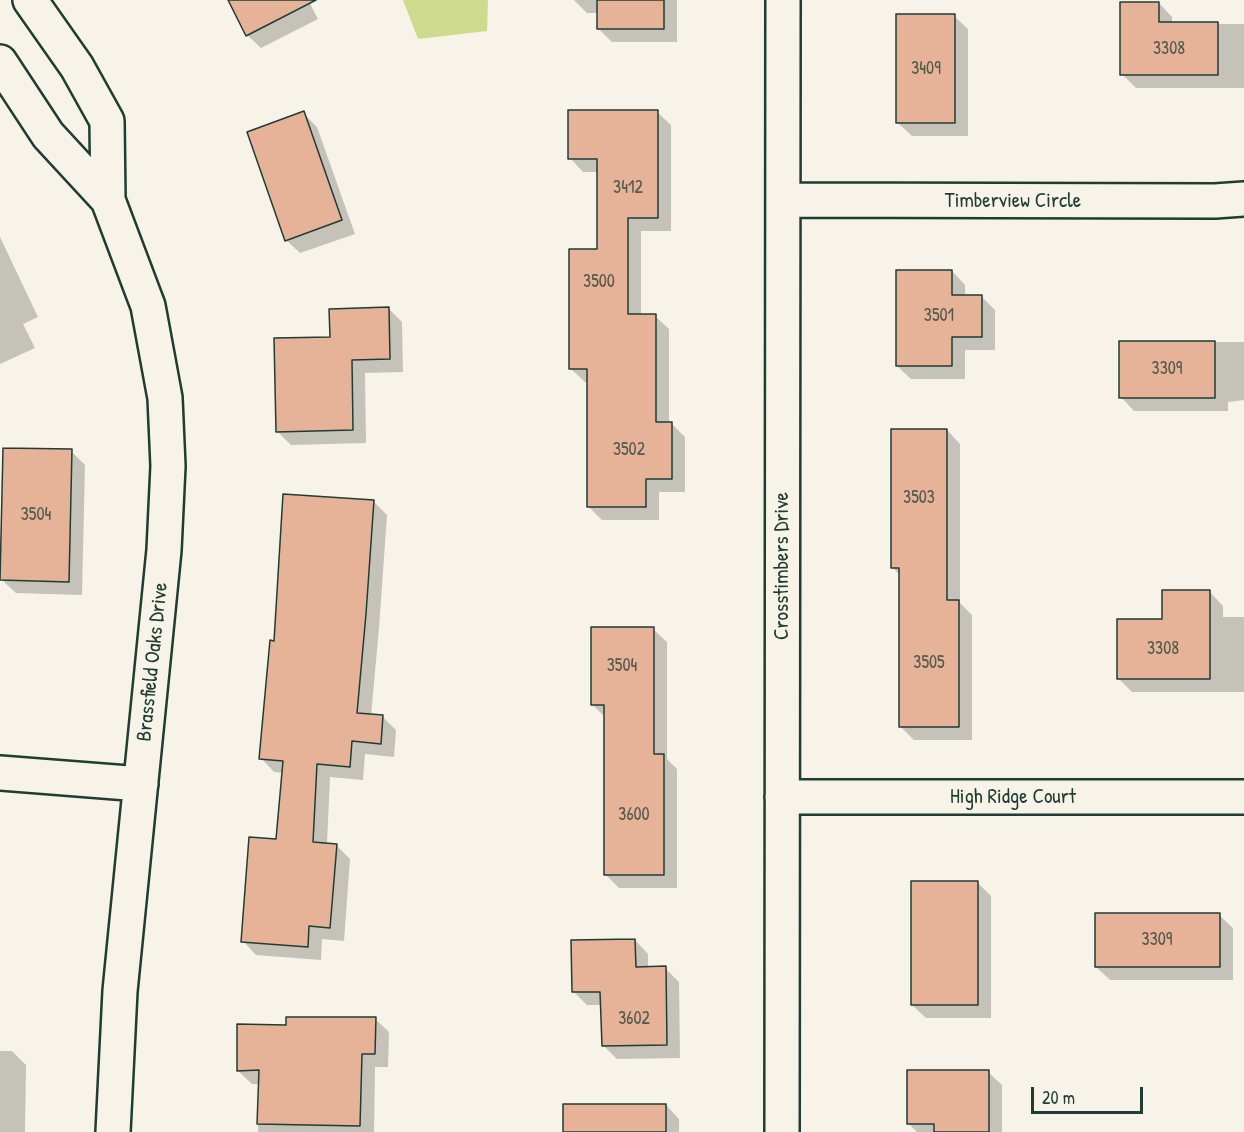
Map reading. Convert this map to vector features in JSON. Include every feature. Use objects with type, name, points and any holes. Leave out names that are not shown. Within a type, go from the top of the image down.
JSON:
[{"type":"street","name":"Brassfield Oaks Drive","points":[[30,0],[77,67],[107,121],[108,200],[148,306],[165,398],[168,466],[164,550],[120,991],[113,1132]]},
{"type":"street","name":"Crosstimbers Drive","points":[[782,1132],[783,0]]},
{"type":"street","name":"Brassfield Oaks Drive","points":[[0,62],[48,135],[108,200]]},
{"type":"street","name":"Timberview Circle","points":[[783,200],[1215,201],[1244,199]]},
{"type":"street","points":[[0,773],[141,784]]},
{"type":"street","name":"High Ridge Court","points":[[782,797],[1244,797]]},
{"type":"green space","points":[[403,0],[488,0],[487,31],[418,39]]},
{"type":"building","points":[[228,0],[316,0],[246,36]]},
{"type":"building","points":[[597,0],[664,0],[664,29],[597,29]]},
{"type":"building","points":[[1120,2],[1159,2],[1159,22],[1218,22],[1218,75],[1120,75]]},
{"type":"building","points":[[896,14],[955,14],[955,123],[896,123]]},
{"type":"building","points":[[568,110],[658,110],[658,218],[628,218],[628,314],[656,314],[656,422],[672,422],[672,479],[646,479],[646,507],[587,507],[587,369],[569,369],[569,249],[597,249],[597,159],[568,159]]},
{"type":"building","points":[[304,111],[342,220],[285,241],[247,132]]},
{"type":"building","points":[[896,270],[952,270],[952,295],[982,295],[982,337],[952,337],[952,366],[896,366]]},
{"type":"building","points":[[389,307],[390,359],[352,360],[353,430],[276,432],[274,338],[330,337],[329,309]]},
{"type":"building","points":[[1119,341],[1215,341],[1215,398],[1119,398]]},
{"type":"building","points":[[891,429],[947,429],[947,600],[959,600],[959,727],[899,727],[899,568],[891,568]]},
{"type":"building","points":[[3,448],[72,449],[69,582],[0,580]]},
{"type":"building","points":[[283,494],[374,500],[357,713],[383,715],[381,744],[352,741],[350,767],[317,764],[313,842],[337,844],[330,928],[309,926],[308,947],[241,942],[249,837],[276,839],[283,761],[259,759],[270,640],[274,641]]},
{"type":"building","points":[[1162,590],[1210,590],[1210,679],[1117,679],[1117,619],[1162,619]]},
{"type":"building","points":[[591,627],[654,627],[654,754],[664,754],[664,875],[604,875],[604,705],[591,705]]},
{"type":"building","points":[[911,881],[978,881],[978,1005],[911,1005]]},
{"type":"building","points":[[1095,913],[1220,913],[1220,967],[1095,967]]},
{"type":"building","points":[[635,939],[636,967],[666,966],[667,1045],[602,1046],[600,992],[572,992],[571,940]]},
{"type":"building","points":[[286,1017],[376,1017],[375,1054],[362,1054],[360,1126],[257,1124],[259,1070],[237,1071],[237,1024],[286,1025]]},
{"type":"building","points":[[907,1070],[989,1070],[989,1132],[934,1132],[934,1124],[907,1124]]},
{"type":"building","points":[[563,1104],[666,1104],[666,1132],[563,1132]]}]
